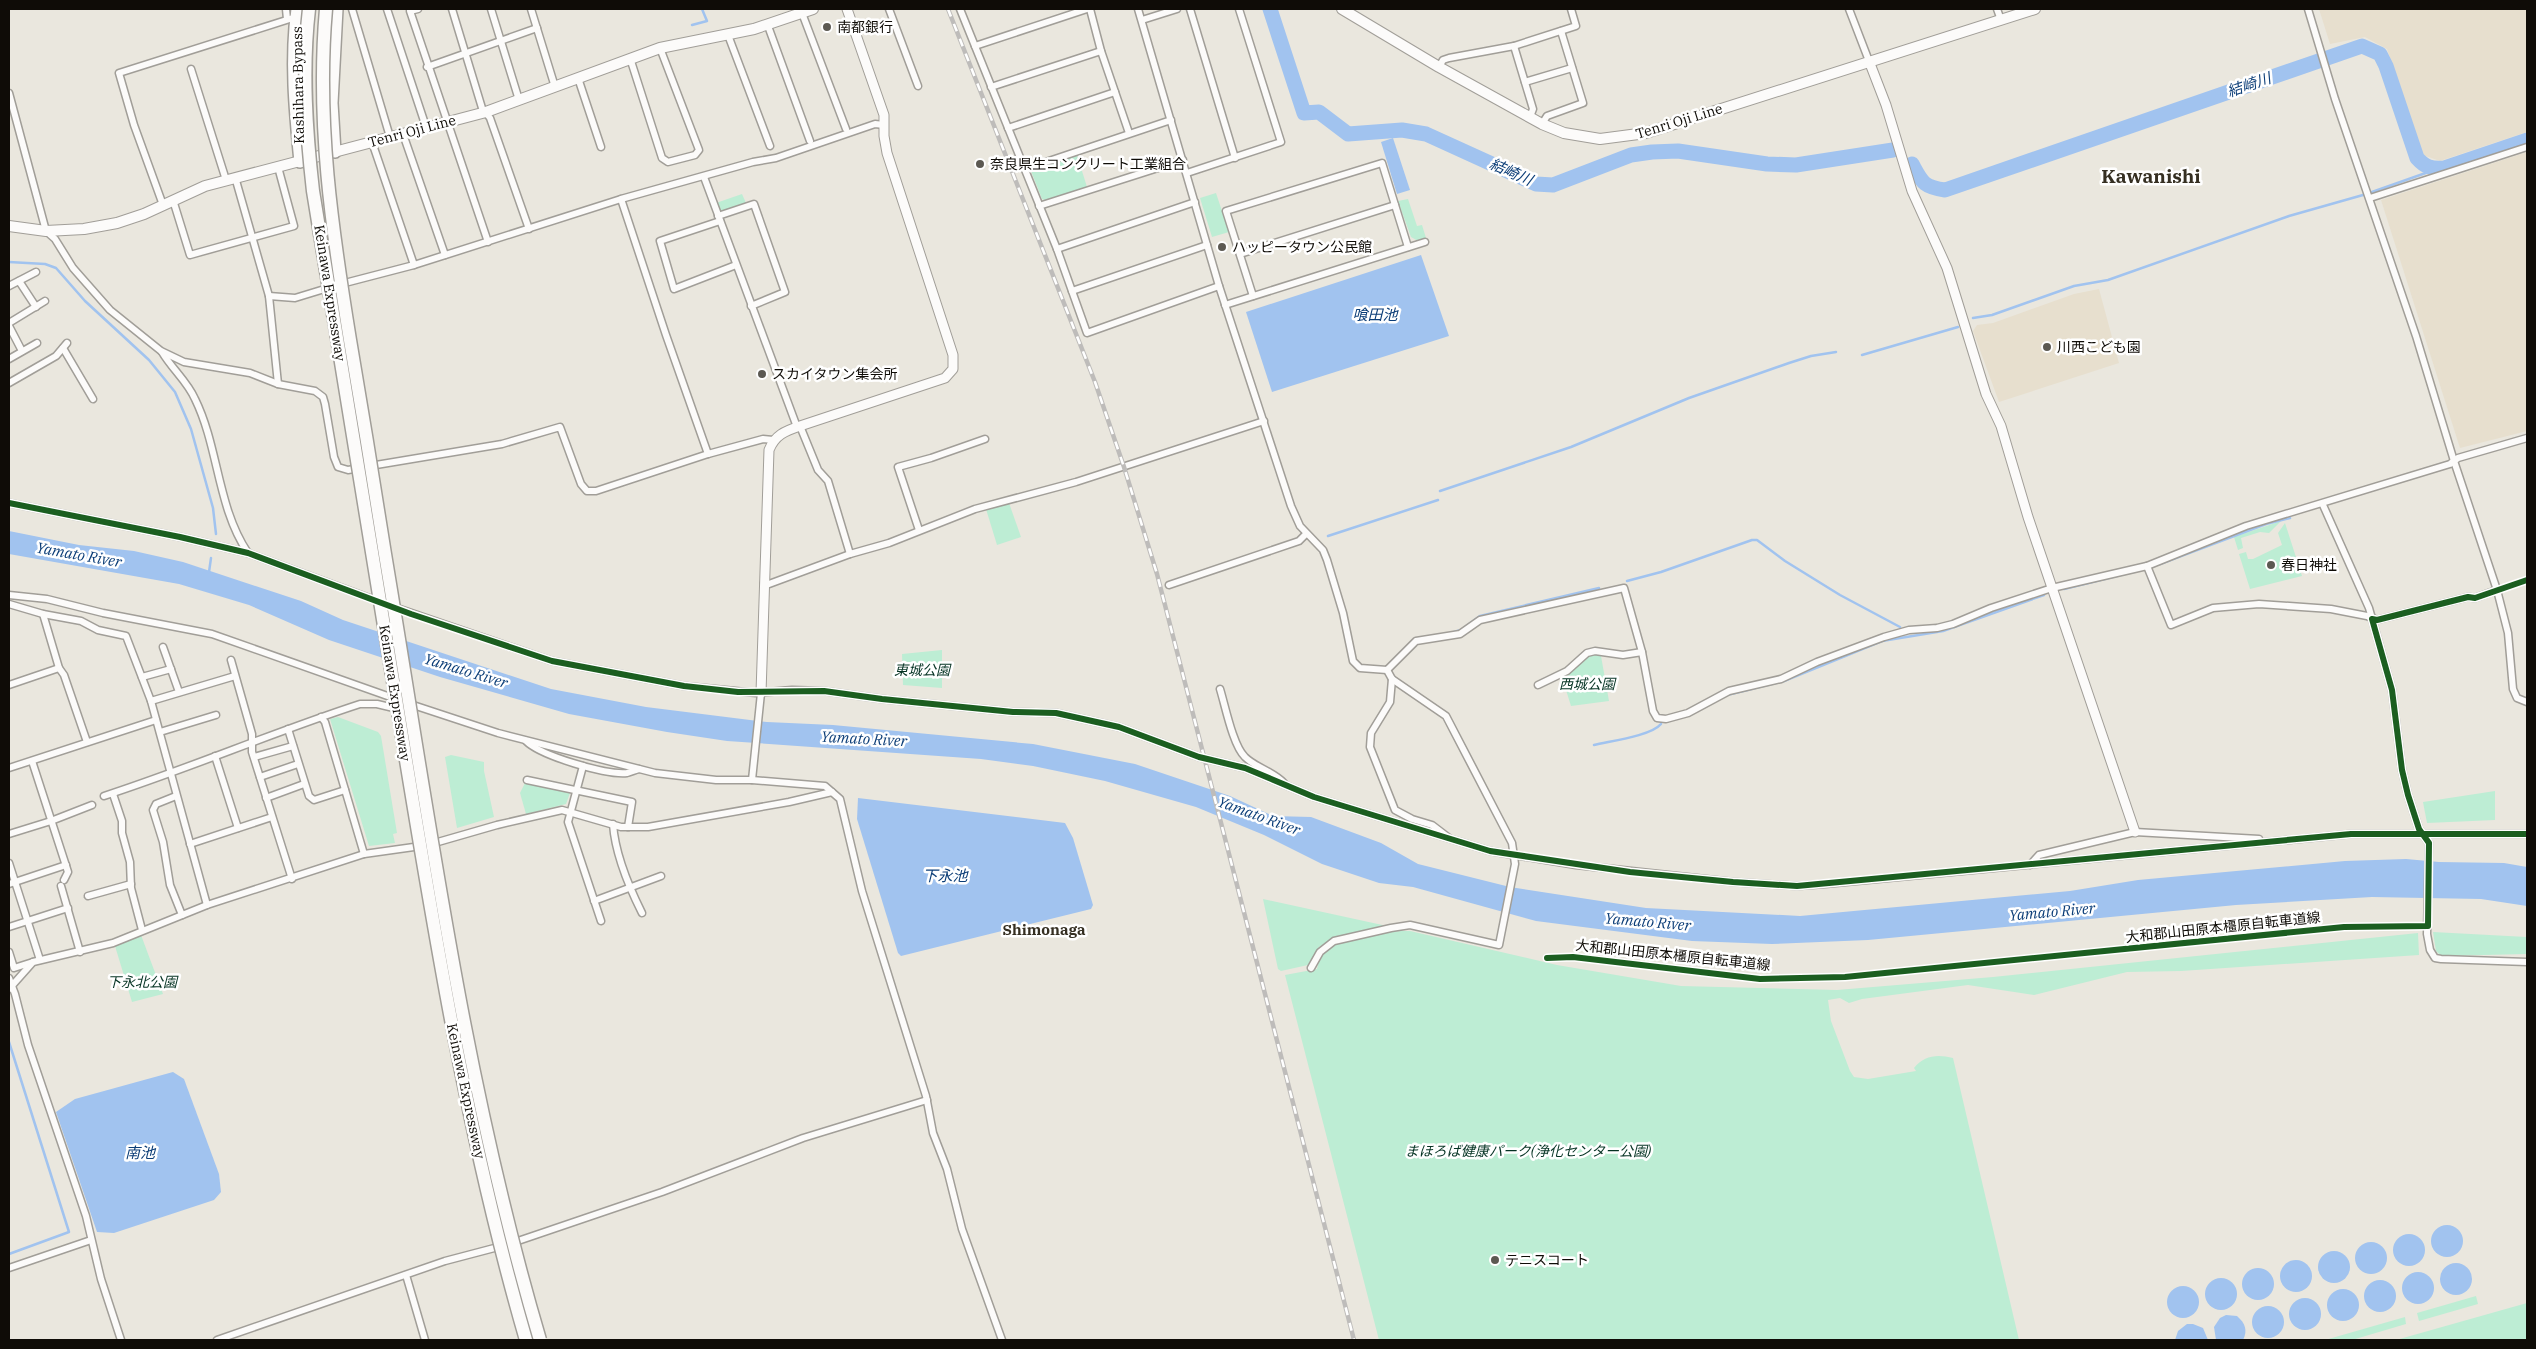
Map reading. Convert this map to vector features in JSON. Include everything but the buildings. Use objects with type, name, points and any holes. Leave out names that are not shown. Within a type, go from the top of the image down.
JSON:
[{"type":"highway","name":"Keinawa Expressway","points":[[309,9],[306,36],[306,98],[313,191],[445,990],[473,1131],[526,1340]]},
{"type":"highway","name":"Keinawa Expressway","points":[[326,9],[322,95],[324,151],[340,281],[457,989],[486,1129],[540,1340]]},
{"type":"highway","points":[[335,152],[332,103],[337,9]]},
{"type":"highway","name":"Kashihara Bypass","points":[[293,15],[295,108],[300,162]]},
{"type":"main road","name":"Tenri Oji Line","points":[[9,226],[46,230],[84,229],[117,223],[231,178],[300,162],[486,112],[660,48],[768,26],[812,9]]},
{"type":"main road","name":"Tenri Oji Line","points":[[1342,9],[1542,124],[1576,137],[1600,139],[1630,137],[2035,9]]},
{"type":"street","points":[[286,9],[293,15]]},
{"type":"street","points":[[352,9],[390,137]]},
{"type":"street","points":[[386,9],[426,127]]},
{"type":"street","points":[[418,9],[410,11],[488,242]]},
{"type":"street","points":[[452,9],[482,108],[494,127],[529,229]]},
{"type":"street","points":[[491,9],[519,100]]},
{"type":"street","points":[[531,9],[555,87]]},
{"type":"street","points":[[752,777],[761,695],[769,450],[773,440],[783,432],[798,426],[945,378],[953,369],[953,355],[887,153],[884,115],[847,9]]},
{"type":"street","points":[[889,9],[918,86]]},
{"type":"street","points":[[960,9],[1057,249],[1087,332],[1219,286]]},
{"type":"street","points":[[975,46],[1088,9],[1100,51],[1129,132]]},
{"type":"street","points":[[1138,9],[1219,286],[1291,506],[1306,534],[1323,550],[1344,613],[1353,661],[1360,668],[1387,670],[1416,641],[1460,634],[1480,620],[1624,588],[1642,652],[1653,711],[1657,718],[1666,719],[1688,713],[1729,690],[1781,679],[1817,662],[1875,640],[1909,630],[1936,628],[1953,624],[1991,608],[2052,588],[2147,566],[2246,526],[2323,504],[2527,438]]},
{"type":"street","points":[[1142,20],[1177,9]]},
{"type":"street","points":[[1190,9],[1235,158]]},
{"type":"street","points":[[1187,173],[1281,142],[1239,9]]},
{"type":"street","points":[[1440,67],[1443,60],[1449,58],[1514,46],[1576,26],[1571,9]]},
{"type":"street","points":[[1850,9],[1886,105],[1912,191],[1946,268],[1986,394],[2001,426],[2052,588],[2135,832]]},
{"type":"street","points":[[1997,9],[2000,20]]},
{"type":"street","points":[[2308,9],[2335,99],[2416,336],[2454,461],[2497,590],[2508,633],[2513,689],[2517,698],[2527,702]]},
{"type":"street","points":[[802,13],[846,129]]},
{"type":"street","points":[[162,205],[134,125],[119,73],[293,15]]},
{"type":"street","points":[[768,26],[810,142]]},
{"type":"street","points":[[427,66],[537,28]]},
{"type":"street","points":[[1542,124],[1547,116],[1583,103],[1561,31]]},
{"type":"street","points":[[728,35],[770,146]]},
{"type":"street","points":[[1514,46],[1533,109],[1530,117]]},
{"type":"street","points":[[630,58],[662,158],[668,162],[695,155],[699,150],[660,48]]},
{"type":"street","points":[[991,87],[1100,51]]},
{"type":"street","points":[[1526,82],[1572,68]]},
{"type":"street","points":[[191,69],[253,239],[269,296],[278,384]]},
{"type":"street","points":[[578,78],[601,147]]},
{"type":"street","points":[[1008,128],[1115,92]]},
{"type":"street","points":[[9,93],[46,230],[55,239],[73,268],[110,310],[161,352],[195,399],[227,508],[239,540],[248,553]]},
{"type":"street","points":[[1025,168],[1129,132],[1171,120]]},
{"type":"street","points":[[269,296],[295,298],[414,265],[621,199],[753,162],[776,158],[875,124],[884,124]]},
{"type":"street","points":[[403,134],[445,255]]},
{"type":"street","points":[[372,142],[414,265]]},
{"type":"street","points":[[2370,198],[2527,147]]},
{"type":"street","points":[[1039,206],[1182,160]]},
{"type":"street","points":[[1253,296],[1226,211],[1235,208],[1382,163],[1408,247]]},
{"type":"street","points":[[173,200],[190,255],[253,239],[294,226],[278,167]]},
{"type":"street","points":[[704,177],[751,306],[798,426],[818,470],[828,481],[850,554]]},
{"type":"street","points":[[621,199],[708,454]]},
{"type":"street","points":[[1057,249],[1195,202]]},
{"type":"street","points":[[736,265],[674,289],[660,241],[754,204],[785,292],[751,306]]},
{"type":"street","points":[[1240,254],[1395,205]]},
{"type":"street","points":[[1226,305],[1425,242]]},
{"type":"street","points":[[1072,291],[1207,245]]},
{"type":"street","points":[[9,286],[36,272]]},
{"type":"street","points":[[19,281],[36,307]]},
{"type":"street","points":[[22,351],[9,325],[45,301]]},
{"type":"street","points":[[9,359],[37,343]]},
{"type":"street","points":[[9,383],[56,356],[65,346],[93,399]]},
{"type":"street","points":[[161,352],[184,362],[250,373],[278,384],[315,391],[323,397],[334,457],[338,467],[348,470],[502,444],[560,427],[581,484],[587,491],[596,491],[708,454],[764,438],[773,440]]},
{"type":"street","points":[[764,583],[769,584],[850,554],[889,542],[975,509],[1076,482],[1264,422]]},
{"type":"street","points":[[919,530],[898,467],[931,458],[984,439]]},
{"type":"street","points":[[9,503],[180,537],[248,553],[411,614],[552,661],[684,686],[761,695],[792,690],[824,691],[1004,712],[1056,713],[1120,727],[1200,757],[1245,768],[1314,797],[1452,840],[1514,855],[1630,872],[1797,886],[2351,834],[2527,834]]},
{"type":"street","points":[[2323,504],[2372,619],[2392,690],[2406,787],[2419,829],[2429,843],[2428,926],[2430,950],[2435,958],[2527,962]]},
{"type":"street","points":[[1168,585],[1299,541],[1306,534]]},
{"type":"street","points":[[2147,566],[2171,625],[2213,608],[2244,604],[2331,609],[2367,616],[2377,620],[2468,597],[2474,598],[2497,590]]},
{"type":"street","points":[[9,596],[47,599],[103,613],[212,634],[428,711],[526,740],[654,773],[716,780],[752,777],[825,786],[840,799],[862,891],[926,1100],[933,1133],[947,1169],[962,1229],[1002,1340]]},
{"type":"street","points":[[9,604],[42,614],[82,621],[98,630],[126,636],[160,732],[207,906]]},
{"type":"street","points":[[42,614],[59,668],[64,675],[87,742]]},
{"type":"street","points":[[163,647],[179,692]]},
{"type":"street","points":[[1538,685],[1567,671],[1587,653],[1595,651],[1623,655],[1642,652]]},
{"type":"street","points":[[231,660],[252,734],[251,742],[254,757],[292,879]]},
{"type":"street","points":[[9,685],[59,668]]},
{"type":"street","points":[[142,677],[171,669]]},
{"type":"street","points":[[1311,968],[1320,952],[1334,942],[1391,928],[1410,926],[1499,945],[1515,864],[1512,843],[1452,724],[1446,716],[1392,679],[1387,670]]},
{"type":"street","points":[[150,700],[235,676]]},
{"type":"street","points":[[1392,679],[1390,702],[1371,733],[1370,747],[1395,810],[1412,819],[1432,824],[1452,840]]},
{"type":"street","points":[[1220,690],[1239,747],[1244,756],[1278,776],[1284,784]]},
{"type":"street","points":[[104,796],[171,774],[251,742],[360,704],[377,704],[414,714],[428,711]]},
{"type":"street","points":[[160,732],[216,715]]},
{"type":"street","points":[[321,717],[325,722],[364,854]]},
{"type":"street","points":[[9,768],[156,720]]},
{"type":"street","points":[[288,729],[308,796],[314,800],[346,790]]},
{"type":"street","points":[[526,740],[539,750],[583,766],[627,773],[640,769]]},
{"type":"street","points":[[254,757],[293,746]]},
{"type":"street","points":[[215,756],[238,828]]},
{"type":"street","points":[[32,761],[68,872],[62,883],[80,952]]},
{"type":"street","points":[[260,776],[298,764]]},
{"type":"street","points":[[583,766],[568,822],[600,922]]},
{"type":"street","points":[[527,780],[632,802],[627,819],[628,827]]},
{"type":"street","points":[[266,798],[304,784]]},
{"type":"street","points":[[14,968],[113,943],[207,906],[364,854],[414,848],[497,824],[562,810],[628,827],[657,825],[789,802],[832,792]]},
{"type":"street","points":[[113,794],[122,822],[122,833],[130,862],[131,884],[142,930]]},
{"type":"street","points":[[176,796],[156,804],[153,810],[163,842],[170,885],[182,915]]},
{"type":"street","points":[[9,834],[52,821],[92,804]]},
{"type":"street","points":[[190,844],[272,818]]},
{"type":"street","points":[[613,824],[614,836],[642,913]]},
{"type":"street","points":[[2030,864],[2039,855],[2135,832],[2250,838],[2268,841]]},
{"type":"street","points":[[9,863],[12,883],[40,960]]},
{"type":"street","points":[[12,883],[66,865]]},
{"type":"street","points":[[594,900],[661,876]]},
{"type":"street","points":[[88,896],[131,884]]},
{"type":"street","points":[[9,927],[68,908]]},
{"type":"street","points":[[9,952],[14,968],[13,985]]},
{"type":"street","points":[[13,985],[33,962]]},
{"type":"street","points":[[9,978],[13,985],[28,1045],[86,1216],[101,1279],[121,1340]]},
{"type":"street","points":[[217,1340],[445,1261],[534,1237],[662,1192],[804,1138],[926,1100]]},
{"type":"street","points":[[9,1268],[91,1240]]},
{"type":"street","points":[[406,1275],[425,1340]]},
{"type":"shaded area","points":[[2319,9],[2527,9],[2527,132],[2440,161],[2423,155],[2387,49],[2365,37],[2330,44]]},
{"type":"shaded area","points":[[2527,152],[2527,431],[2460,448],[2381,200]]},
{"type":"shaded area","name":"川西こども園","points":[[2099,289],[2119,363],[1999,402],[1973,331],[1977,325],[1993,323],[2074,294]]},
{"type":"green space","points":[[1077,155],[1087,187],[1047,201],[1042,199],[1031,171]]},
{"type":"green space","points":[[1216,193],[1229,232],[1212,237],[1200,198]]},
{"type":"green space","points":[[742,194],[746,203],[725,211],[719,210],[716,203]]},
{"type":"green space","points":[[1408,199],[1417,226],[1422,225],[1426,238],[1418,241],[1411,237],[1398,201]]},
{"type":"green space","points":[[1009,503],[1021,537],[997,545],[986,509]]},
{"type":"green space","points":[[2281,521],[2269,533],[2260,532],[2241,538],[2243,548],[2238,550],[2234,537]]},
{"type":"green space","name":"春日神社","points":[[2285,523],[2302,576],[2250,589],[2239,554],[2246,552],[2248,559],[2253,559],[2282,545],[2278,533]]},
{"type":"green space","name":"東城公園","points":[[942,650],[942,688],[903,685],[902,654]]},
{"type":"green space","name":"西城公園","points":[[1589,655],[1601,656],[1609,701],[1571,706],[1562,677]]},
{"type":"green space","points":[[338,717],[378,732],[381,736],[397,833],[393,834],[395,843],[369,846],[330,719]]},
{"type":"green space","points":[[451,755],[484,762],[484,771],[494,817],[457,828],[445,757]]},
{"type":"green space","points":[[525,783],[570,793],[566,804],[526,814],[520,793]]},
{"type":"green space","points":[[2495,791],[2495,820],[2427,823],[2423,802]]},
{"type":"green space","points":[[1263,899],[1387,926],[1333,938],[1319,947],[1308,965],[1281,971],[1278,969]]},
{"type":"green space","name":"まほろば健康パーク(浄化センター公園)","points":[[1410,931],[1557,965],[1681,986],[1837,990],[1993,977],[2418,933],[2419,955],[2181,971],[2127,972],[2034,995],[1968,985],[1862,999],[1849,1003],[1840,998],[1828,1000],[1831,1021],[1854,1077],[1868,1079],[1916,1071],[1914,1068],[1927,1058],[1942,1056],[1953,1058],[2019,1340],[1379,1340],[1285,975],[1317,969],[1322,954],[1328,948],[1347,940]]},
{"type":"green space","points":[[2433,932],[2527,937],[2527,954],[2441,956],[2436,951]]},
{"type":"green space","name":"下永北公園","points":[[141,935],[163,994],[132,1002],[115,946]]},
{"type":"green space","points":[[2476,1296],[2478,1304],[2419,1321],[2417,1313]]},
{"type":"green space","points":[[2527,1303],[2527,1340],[2396,1340]]},
{"type":"green space","points":[[2405,1317],[2406,1324],[2352,1340],[2325,1340]]},
{"type":"water","points":[[1393,138],[1410,190],[1397,194],[1381,142]]},
{"type":"water","name":"喰田池","points":[[1421,255],[1449,336],[1272,392],[1246,312]]},
{"type":"water","name":"Yamato River","points":[[9,531],[79,545],[134,551],[183,562],[301,601],[343,620],[551,689],[646,707],[767,722],[833,725],[1033,744],[1135,764],[1230,796],[1273,816],[1311,817],[1381,843],[1418,864],[1510,887],[1646,908],[1800,916],[2070,891],[2138,880],[2345,861],[2406,859],[2439,862],[2504,863],[2527,867],[2527,906],[2481,899],[2372,897],[2236,905],[1868,940],[1772,944],[1692,941],[1536,921],[1413,887],[1379,883],[1322,864],[1264,835],[1196,807],[1105,781],[1033,766],[981,759],[727,741],[569,714],[440,677],[329,640],[249,605],[179,584],[9,554]]},
{"type":"water","name":"下永池","points":[[858,798],[1065,823],[1073,838],[1093,905],[1091,909],[901,956],[898,953],[857,819]]},
{"type":"water","name":"南池","points":[[173,1072],[184,1079],[219,1174],[221,1192],[214,1200],[114,1233],[97,1232],[56,1112],[75,1099]]},
{"type":"water","points":[[2447,1225],[2453,1226],[2458,1230],[2462,1235],[2462,1247],[2458,1252],[2453,1256],[2447,1257],[2441,1256],[2436,1252],[2432,1247],[2431,1241],[2432,1235],[2436,1230],[2441,1226]]},
{"type":"water","points":[[2409,1234],[2415,1235],[2420,1239],[2424,1244],[2424,1256],[2420,1261],[2415,1265],[2409,1266],[2403,1265],[2398,1261],[2394,1256],[2393,1250],[2394,1244],[2398,1239],[2403,1235]]},
{"type":"water","points":[[2371,1242],[2377,1243],[2382,1247],[2386,1252],[2386,1264],[2382,1269],[2377,1273],[2371,1274],[2365,1273],[2360,1269],[2356,1264],[2355,1258],[2356,1252],[2360,1247],[2365,1243]]},
{"type":"water","points":[[2334,1251],[2340,1252],[2345,1256],[2349,1261],[2349,1273],[2345,1278],[2340,1282],[2334,1283],[2328,1282],[2323,1278],[2319,1273],[2318,1267],[2319,1261],[2323,1256],[2328,1252]]},
{"type":"water","points":[[2296,1260],[2302,1261],[2307,1265],[2311,1270],[2311,1282],[2307,1287],[2302,1291],[2296,1292],[2290,1291],[2285,1287],[2281,1282],[2280,1276],[2281,1270],[2285,1265],[2290,1261]]},
{"type":"water","points":[[2456,1263],[2462,1264],[2467,1268],[2471,1273],[2471,1285],[2467,1290],[2462,1294],[2456,1295],[2450,1294],[2445,1290],[2441,1285],[2440,1279],[2441,1273],[2445,1268],[2450,1264]]},
{"type":"water","points":[[2258,1268],[2264,1269],[2269,1273],[2273,1278],[2273,1290],[2269,1295],[2264,1299],[2258,1300],[2252,1299],[2247,1295],[2243,1290],[2242,1284],[2243,1278],[2247,1273],[2252,1269]]},
{"type":"water","points":[[2418,1272],[2424,1273],[2429,1277],[2433,1282],[2433,1294],[2429,1299],[2424,1303],[2418,1304],[2412,1303],[2407,1299],[2403,1294],[2402,1288],[2403,1282],[2407,1277],[2412,1273]]},
{"type":"water","points":[[2221,1278],[2227,1279],[2232,1283],[2236,1288],[2236,1300],[2232,1305],[2227,1309],[2221,1310],[2215,1309],[2210,1305],[2206,1300],[2205,1294],[2206,1288],[2210,1283],[2215,1279]]},
{"type":"water","points":[[2380,1280],[2386,1281],[2391,1285],[2395,1290],[2395,1302],[2391,1307],[2386,1311],[2380,1312],[2374,1311],[2369,1307],[2365,1302],[2364,1296],[2365,1290],[2369,1285],[2374,1281]]},
{"type":"water","points":[[2183,1286],[2189,1287],[2194,1291],[2198,1296],[2198,1308],[2194,1313],[2189,1317],[2183,1318],[2177,1317],[2172,1313],[2168,1308],[2167,1302],[2168,1296],[2172,1291],[2177,1287]]},
{"type":"water","points":[[2343,1289],[2349,1290],[2354,1294],[2358,1299],[2358,1311],[2354,1316],[2349,1320],[2343,1321],[2337,1320],[2332,1316],[2328,1311],[2327,1305],[2328,1299],[2332,1294],[2337,1290]]},
{"type":"water","points":[[2305,1298],[2311,1299],[2316,1303],[2320,1308],[2320,1320],[2316,1325],[2311,1329],[2305,1330],[2299,1329],[2294,1325],[2290,1320],[2289,1314],[2290,1308],[2294,1303],[2299,1299]]},
{"type":"water","points":[[2268,1306],[2274,1307],[2279,1311],[2283,1316],[2283,1328],[2279,1333],[2274,1337],[2268,1338],[2262,1337],[2257,1333],[2253,1328],[2252,1322],[2253,1316],[2257,1311],[2262,1307]]},
{"type":"water","points":[[2226,1315],[2237,1316],[2242,1321],[2245,1327],[2243,1340],[2216,1340],[2214,1327],[2220,1318]]},
{"type":"water","points":[[2187,1324],[2203,1328],[2208,1340],[2175,1340],[2178,1331]]},
{"type":"waterway","points":[[692,25],[707,21],[702,9]]},
{"type":"waterway","name":"結崎川","points":[[1270,9],[1304,113],[1319,112],[1348,134],[1402,130],[1426,134],[1536,184],[1553,185],[1631,155],[1652,152],[1678,151],[1767,164],[1796,165],[1893,150]]},
{"type":"waterway","name":"結崎川","points":[[1912,164],[1924,183],[1945,190],[2362,46],[2380,54],[2386,66],[2417,158],[2426,165],[2432,168],[2444,168],[2527,140]]},
{"type":"waterway","points":[[2372,192],[2437,169]]},
{"type":"waterway","points":[[1973,318],[1992,315],[2074,286],[2108,280],[2289,216],[2363,195]]},
{"type":"waterway","points":[[9,262],[45,264],[56,268],[85,301],[149,360],[175,392],[191,429],[213,508],[216,534]]},
{"type":"waterway","points":[[1862,355],[1958,327]]},
{"type":"waterway","points":[[1440,491],[1571,447],[1689,398],[1811,356],[1836,352]]},
{"type":"waterway","points":[[1328,536],[1438,500]]},
{"type":"waterway","points":[[2160,564],[2266,524],[2290,518]]},
{"type":"waterway","points":[[1627,581],[1661,572],[1752,540],[1757,540],[1785,561],[1840,595],[1900,627]]},
{"type":"waterway","points":[[209,572],[211,558]]},
{"type":"waterway","points":[[2064,589],[2145,569]]},
{"type":"waterway","points":[[1454,632],[1461,630],[1480,616],[1599,588]]},
{"type":"waterway","points":[[1727,695],[1784,681],[1882,641],[1943,631],[2044,595]]},
{"type":"waterway","points":[[1594,745],[1640,735],[1649,732],[1661,724]]},
{"type":"waterway","points":[[9,1042],[69,1232],[9,1254]]},
{"type":"railway","points":[[948,9],[1095,382],[1157,574],[1354,1340]]},
{"type":"cycle path","points":[[9,503],[180,537],[248,553],[411,614],[552,661],[684,686],[738,692],[824,691],[882,699],[1013,712],[1056,713],[1119,727],[1199,757],[1245,768],[1314,797],[1490,851],[1630,872],[1797,886],[2351,834],[2527,834]]},
{"type":"cycle path","name":"大和郡山田原本橿原自転車道線","points":[[1547,958],[1573,957],[1760,979],[1845,977],[2344,927],[2428,926],[2429,843],[2419,829],[2408,795],[2402,770],[2392,690],[2372,619],[2377,620],[2468,597],[2475,598],[2527,580]]},
{"type":"place","name":"南都銀行","points":[[827,27]]},
{"type":"place","name":"奈良県生コンクリート工業組合","points":[[980,164]]},
{"type":"place","name":"ハッピータウン公民館","points":[[1222,247]]},
{"type":"place","name":"川西こども園","points":[[2047,347]]},
{"type":"place","name":"スカイタウン集会所","points":[[762,374]]},
{"type":"place","name":"春日神社","points":[[2271,565]]},
{"type":"place","name":"テニスコート","points":[[1495,1260]]},
{"type":"district","name":"Kawanishi","points":[[2151,176]]},
{"type":"district","name":"Shimonaga","points":[[1044,930]]}]
